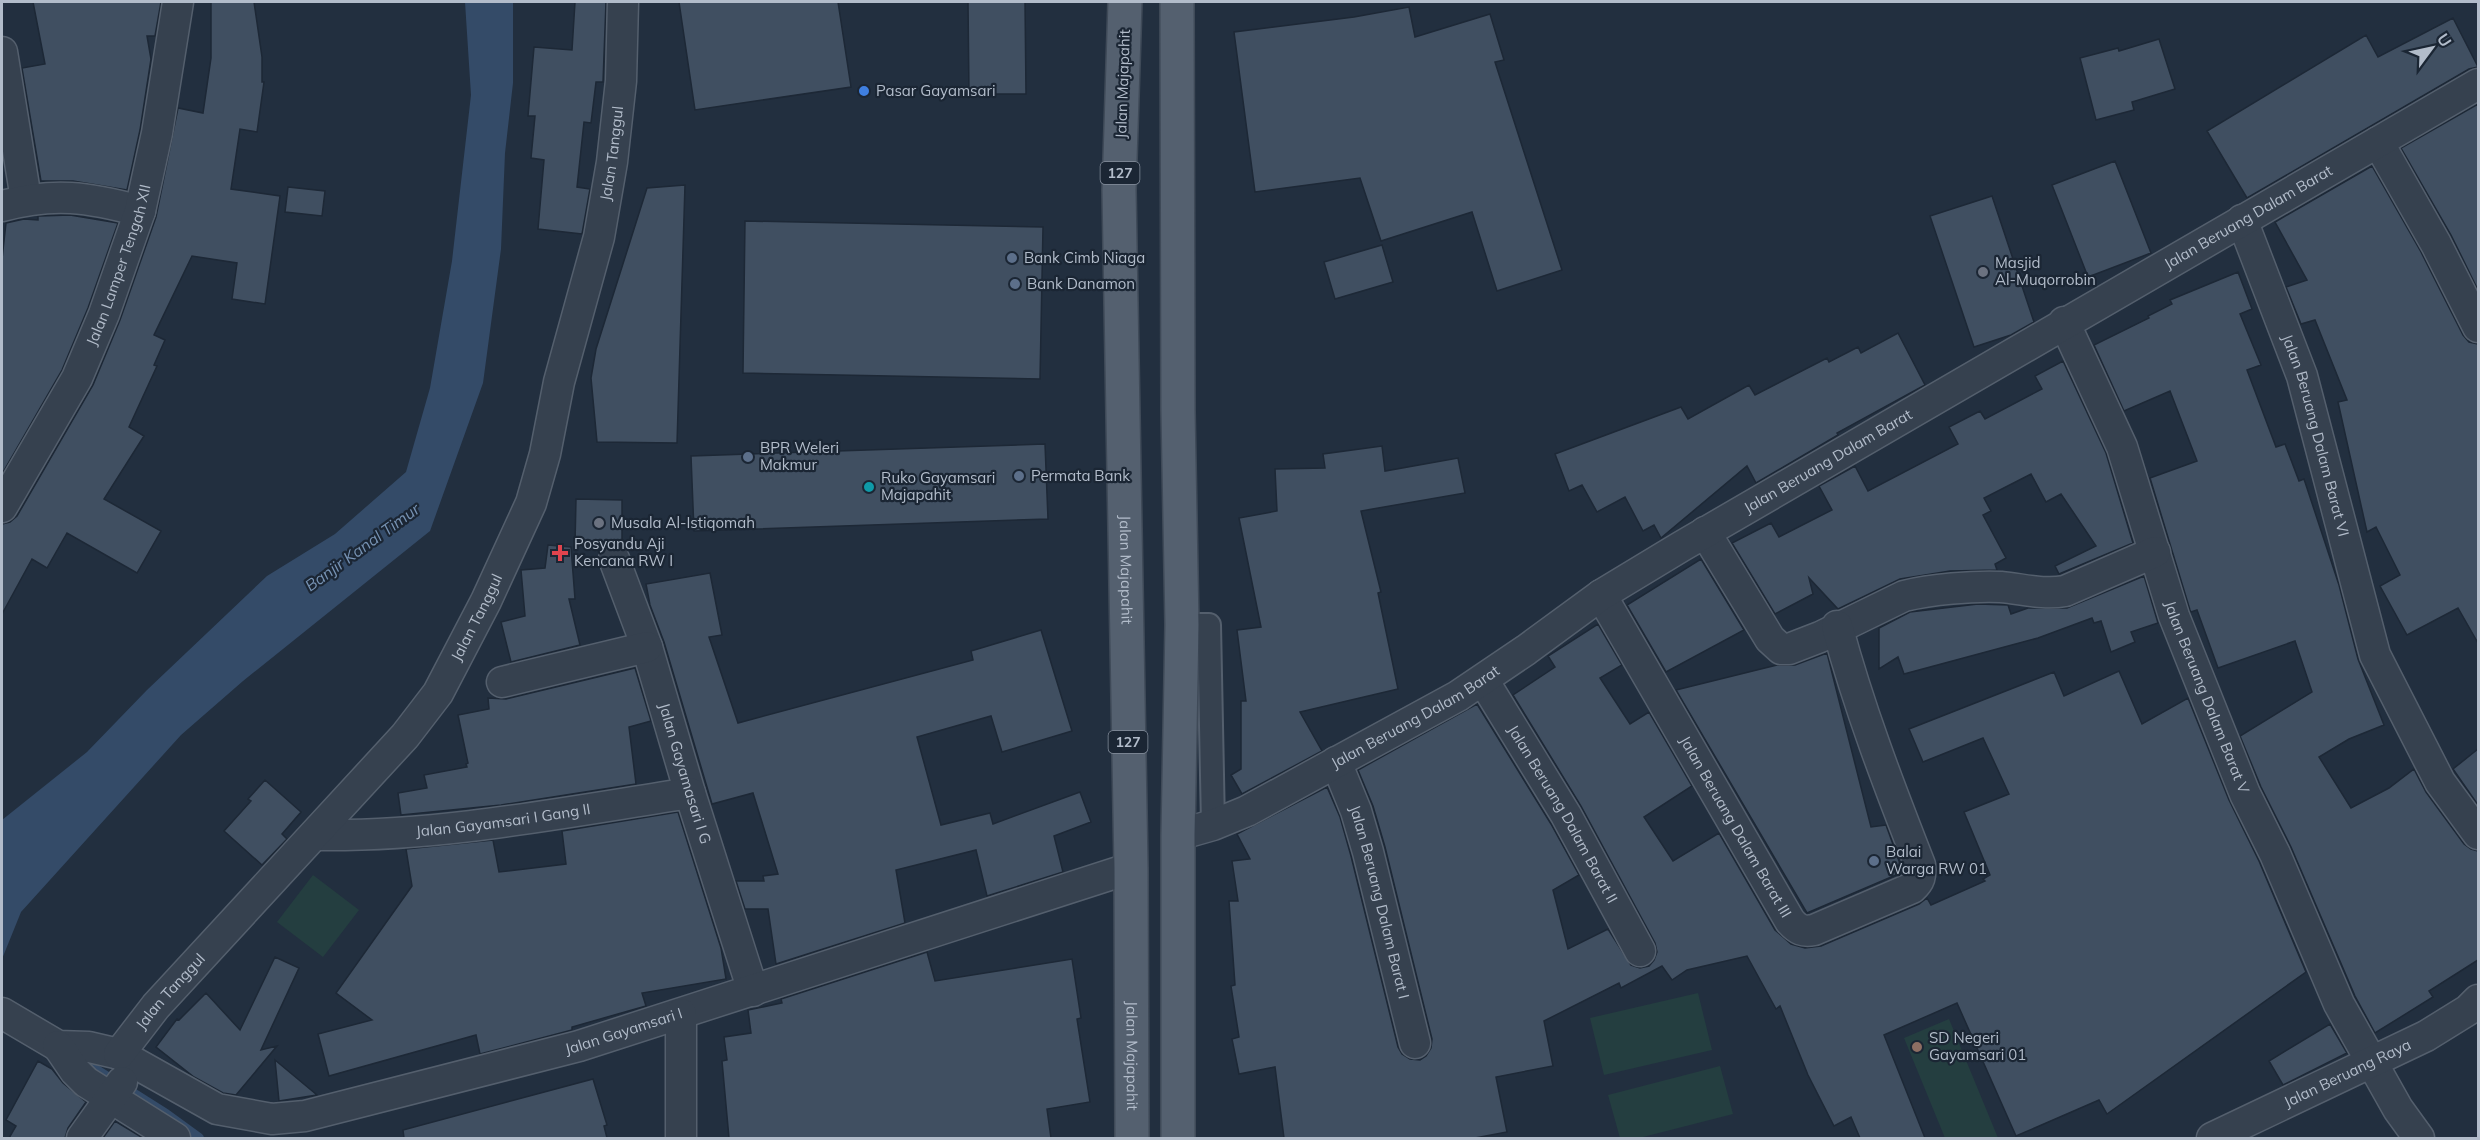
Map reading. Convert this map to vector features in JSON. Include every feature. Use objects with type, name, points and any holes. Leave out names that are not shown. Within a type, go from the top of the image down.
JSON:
[{"type":"main road","name":"Jalan Majapahit","points":[[1125,2],[1119,190],[1131,868],[1132,1138]]},
{"type":"main road","points":[[1177,2],[1178,411],[1182,625],[1178,836],[1178,1138]]},
{"type":"street","name":"Jalan Lamper Tengah XII","points":[[2,507],[77,378],[104,314],[140,211],[157,133],[178,2]]},
{"type":"street","name":"Jalan Tanggul","points":[[82,1138],[122,1076],[156,1006],[405,736],[438,693],[491,591],[531,503],[545,454],[559,382],[575,318],[599,237],[612,162],[621,81],[623,2]]},
{"type":"street","points":[[2,52],[14,203],[73,197],[99,200],[140,211]]},
{"type":"street","name":"Jalan Beruang Dalam Barat","points":[[1178,836],[1247,811],[1483,680],[1601,594],[1704,532],[2478,84]]},
{"type":"street","points":[[2378,142],[2478,322]]},
{"type":"street","name":"Jalan Beruang Dalam Barat VI","points":[[2242,220],[2302,376],[2375,655],[2440,782],[2478,834]]},
{"type":"street","name":"Jalan Beruang Dalam Barat V","points":[[2064,322],[2122,447],[2174,616],[2245,794],[2275,854],[2339,1004],[2397,1109],[2419,1138]]},
{"type":"street","points":[[1704,532],[1775,646],[1781,649],[1789,649],[1890,601],[1918,593],[1997,587],[2052,594],[2065,591],[2155,552]]},
{"type":"street","name":"Jalan Gayamasari I G","points":[[614,560],[647,647],[690,793],[753,991]]},
{"type":"street","name":"Jalan Beruang Dalam Barat III","points":[[1601,594],[1796,928],[1804,932],[1814,930],[1912,888],[1919,882],[1920,865],[1878,758],[1852,681],[1838,626]]},
{"type":"street","points":[[1182,625],[1209,625],[1213,825]]},
{"type":"street","points":[[502,682],[647,647]]},
{"type":"street","name":"Jalan Beruang Dalam Barat II","points":[[1483,680],[1566,815],[1640,951]]},
{"type":"street","name":"Jalan Beruang Dalam Barat I","points":[[1336,762],[1356,811],[1368,852],[1415,1043]]},
{"type":"street","name":"Jalan Gayamsari I Gang II","points":[[315,835],[369,836],[419,833],[690,793]]},
{"type":"street","name":"Jalan Gayamsari I","points":[[122,1076],[217,1109],[272,1119],[305,1116],[579,1046],[1131,868]]},
{"type":"street","name":"Jalan Beruang Raya","points":[[2212,1138],[2426,1036],[2468,1010],[2478,1000]]},
{"type":"street","points":[[2,1013],[46,1039],[75,1071],[122,1076]]},
{"type":"street","points":[[681,1014],[681,1138]]},
{"type":"street","points":[[46,1039],[89,1047],[122,1076],[175,1138]]},
{"type":"street","points":[[243,1114],[261,1138]]},
{"type":"green space","points":[[313,875],[359,910],[323,957],[277,922]]},
{"type":"green space","points":[[1698,993],[1712,1050],[1604,1075],[1590,1018]]},
{"type":"green space","points":[[1949,1019],[1998,1138],[1945,1138],[1904,1038]]},
{"type":"green space","points":[[1720,1066],[1733,1114],[1639,1138],[1620,1138],[1608,1095]]},
{"type":"water","name":"Banjir Kanal Timur","points":[[465,2],[513,2],[513,83],[505,153],[501,249],[483,383],[430,531],[243,681],[181,735],[21,912],[2,959],[2,820],[87,752],[147,690],[267,576],[335,534],[406,472],[430,388],[452,261],[471,95]]},
{"type":"building","points":[[33,2],[161,2],[155,36],[147,36],[151,59],[140,130],[127,190],[73,181],[41,181],[22,68],[45,64]]},
{"type":"building","points":[[211,2],[254,2],[262,57],[262,82],[264,82],[257,132],[240,129],[231,189],[280,196],[265,304],[232,299],[237,263],[192,256],[154,335],[165,340],[154,365],[157,366],[129,427],[144,436],[104,499],[161,531],[137,573],[67,533],[47,568],[32,559],[2,614],[2,524],[10,522],[17,516],[93,385],[120,320],[156,217],[178,108],[203,113],[211,58]]},
{"type":"building","points":[[575,2],[606,2],[603,82],[596,82],[591,123],[584,122],[577,187],[590,189],[582,234],[538,229],[544,160],[531,158],[535,116],[528,116],[534,47],[572,50]]},
{"type":"building","points":[[679,2],[838,2],[851,87],[695,110]]},
{"type":"building","points":[[968,2],[1025,2],[1026,94],[969,94]]},
{"type":"building","points":[[1409,7],[1415,37],[1490,14],[1504,60],[1495,62],[1562,270],[1497,291],[1472,212],[1381,241],[1360,178],[1255,192],[1234,32],[1354,17]]},
{"type":"building","points":[[2453,18],[2478,67],[2469,69],[2247,198],[2207,131],[2366,35],[2378,57]]},
{"type":"building","points":[[2159,39],[2175,89],[2132,102],[2134,110],[2096,120],[2080,58],[2118,48],[2119,51]]},
{"type":"building","points":[[2478,104],[2478,290],[2451,235],[2401,148]]},
{"type":"building","points":[[2115,161],[2151,253],[2088,277],[2052,185]]},
{"type":"building","points":[[2372,166],[2421,252],[2463,335],[2469,342],[2478,344],[2478,643],[2458,608],[2407,635],[2380,586],[2400,575],[2376,527],[2367,532],[2338,402],[2347,400],[2315,320],[2301,324],[2286,287],[2307,280],[2275,222]]},
{"type":"building","points":[[685,185],[677,443],[597,442],[591,378],[596,349],[647,188]]},
{"type":"building","points":[[288,187],[325,191],[322,216],[285,212]]},
{"type":"building","name":"Masjid Al-Muqorrobin","points":[[1992,196],[2034,322],[2011,335],[1974,347],[1930,216]]},
{"type":"building","points":[[70,215],[118,223],[88,308],[62,370],[2,474],[2,259],[6,223],[24,219],[38,220],[38,216]]},
{"type":"building","points":[[745,221],[1043,227],[1040,379],[743,373]]},
{"type":"building","points":[[1382,245],[1393,282],[1335,299],[1324,262]]},
{"type":"building","points":[[2238,272],[2252,309],[2240,314],[2261,365],[2247,370],[2276,447],[2285,444],[2299,481],[2304,479],[2339,585],[2358,659],[2384,725],[2349,739],[2319,757],[2351,808],[2389,788],[2414,769],[2426,792],[2464,844],[2478,851],[2478,960],[2429,991],[2433,997],[2375,1033],[2355,996],[2240,736],[2312,692],[2295,641],[2218,668],[2197,610],[2191,612],[2190,610],[2150,478],[2197,461],[2170,391],[2124,411],[2094,345],[2149,318],[2148,316],[2172,304],[2170,300]]},
{"type":"building","points":[[1898,333],[1925,385],[1837,433],[1838,435],[1756,483],[1747,466],[1661,538],[1654,525],[1643,531],[1625,497],[1597,512],[1582,485],[1569,491],[1555,454],[1681,407],[1688,419],[1749,385],[1755,395],[1827,358],[1829,362],[1858,347],[1861,353]]},
{"type":"building","points":[[2063,361],[2106,453],[2133,543],[2059,574],[2055,566],[2096,546],[2061,494],[2046,502],[2031,474],[1984,498],[1991,511],[1983,515],[2006,558],[1995,564],[1997,570],[1950,571],[1900,579],[1838,609],[1809,578],[1813,594],[1775,614],[1732,543],[1771,523],[1779,537],[1832,510],[1819,486],[1855,466],[1868,491],[1958,444],[1949,427],[1980,411],[1985,419],[2042,389],[2035,376]]},
{"type":"building","name":"Ruko Gayamsari Majapahit","points":[[1045,444],[1048,519],[694,531],[691,456]]},
{"type":"building","points":[[1382,446],[1385,471],[1458,458],[1465,493],[1361,511],[1381,592],[1378,593],[1398,689],[1300,712],[1322,751],[1242,794],[1231,775],[1241,769],[1241,701],[1246,701],[1237,630],[1261,627],[1239,518],[1277,511],[1275,469],[1325,468],[1323,454]]},
{"type":"building","name":"Musala Al-Istiqomah","points":[[576,499],[622,500],[622,544],[616,542],[604,546],[575,545]]},
{"type":"building","points":[[548,545],[571,547],[575,599],[569,599],[580,645],[511,662],[501,622],[525,616],[521,570],[545,568]]},
{"type":"building","points":[[1701,559],[1744,630],[1666,672],[1627,605]]},
{"type":"building","points":[[710,573],[722,635],[709,637],[738,723],[973,660],[971,651],[1041,630],[1072,731],[1002,752],[991,716],[917,737],[941,825],[990,813],[993,824],[1080,792],[1091,822],[1054,836],[1063,872],[987,896],[976,850],[896,870],[905,923],[776,964],[768,909],[745,909],[736,881],[764,881],[763,876],[778,874],[753,793],[712,804],[664,642],[650,605],[646,584]]},
{"type":"building","points":[[2144,576],[2158,623],[2131,632],[2135,642],[2111,652],[2101,621],[2094,623],[2092,618],[2038,638],[1904,674],[1898,657],[1879,669],[1879,628],[1910,612],[1978,604],[2008,605],[2011,614],[2028,608],[2067,608]]},
{"type":"building","points":[[1598,624],[1622,665],[1600,678],[1630,724],[1649,712],[1692,786],[1644,817],[1673,861],[1719,833],[1775,930],[1791,944],[1805,948],[1821,946],[1919,904],[1927,898],[1931,905],[1985,881],[1983,879],[1990,875],[1964,812],[2009,794],[1983,738],[1923,762],[1909,729],[2054,672],[2064,696],[2119,671],[2142,724],[2188,698],[2229,800],[2259,861],[2306,972],[2107,1114],[2099,1100],[2016,1136],[1957,1003],[1884,1035],[1925,1138],[1860,1138],[1851,1117],[1834,1126],[1808,1075],[1780,1006],[1776,1009],[1747,956],[1687,970],[1672,980],[1662,966],[1621,988],[1619,983],[1544,1021],[1553,1066],[1496,1077],[1507,1132],[1475,1138],[1284,1138],[1275,1067],[1239,1074],[1232,1039],[1239,1037],[1231,986],[1235,985],[1229,901],[1238,901],[1232,861],[1250,859],[1237,834],[1327,787],[1340,817],[1351,856],[1398,1047],[1402,1054],[1410,1059],[1420,1060],[1431,1048],[1432,1039],[1385,847],[1373,806],[1358,770],[1477,704],[1551,824],[1579,875],[1553,890],[1568,949],[1608,929],[1631,965],[1640,968],[1649,966],[1654,960],[1657,952],[1655,943],[1581,806],[1513,695],[1555,667],[1548,656]]},
{"type":"building","points":[[1827,653],[1871,827],[1886,825],[1903,872],[1807,913],[1676,690],[1777,665],[1795,665]]},
{"type":"building","points":[[635,668],[651,721],[629,727],[636,784],[501,805],[401,815],[398,793],[427,788],[424,775],[467,767],[458,715],[489,709],[488,698],[506,699]]},
{"type":"building","points":[[2478,749],[2478,805],[2453,769]]},
{"type":"building","points":[[265,780],[301,812],[282,834],[287,839],[262,865],[224,831],[251,801],[248,799]]},
{"type":"building","points":[[678,812],[721,948],[726,979],[642,993],[646,1006],[572,1027],[572,1030],[480,1054],[476,1035],[329,1076],[318,1034],[372,1020],[336,993],[412,886],[406,849],[493,840],[499,872],[566,864],[562,831]]},
{"type":"building","points":[[927,952],[935,981],[1072,959],[1081,1018],[1077,1019],[1090,1102],[1047,1109],[1051,1138],[729,1138],[722,1061],[727,1060],[724,1037],[751,1033],[748,1010],[782,1003],[781,999]]},
{"type":"building","points":[[275,957],[299,968],[261,1050],[277,1046],[236,1095],[223,1093],[194,1077],[156,1047],[177,1019],[179,1020],[206,993],[240,1030]]},
{"type":"building","points":[[2330,1024],[2347,1053],[2283,1085],[2269,1061]]},
{"type":"building","points":[[275,1060],[317,1095],[279,1101]]},
{"type":"building","points":[[38,1061],[52,1069],[63,1083],[86,1102],[68,1128],[65,1138],[9,1138],[16,1126],[6,1120]]},
{"type":"building","points":[[593,1079],[607,1125],[604,1126],[607,1138],[404,1138],[403,1130]]},
{"type":"building","points":[[115,1121],[143,1138],[103,1138]]},
{"type":"waterway","points":[[79,1059],[166,1114],[199,1138]]},
{"type":"place","name":"Pasar Gayamsari","points":[[864,91]]},
{"type":"place","name":"Bank Cimb Niaga","points":[[1012,258]]},
{"type":"place","name":"Masjid Al-Muqorrobin","points":[[1983,272]]},
{"type":"place","name":"Bank Danamon","points":[[1015,284]]},
{"type":"place","name":"BPR Weleri Makmur","points":[[748,457]]},
{"type":"place","name":"Permata Bank","points":[[1019,476]]},
{"type":"place","name":"Ruko Gayamsari Majapahit","points":[[869,487]]},
{"type":"place","name":"Musala Al-Istiqomah","points":[[599,523]]},
{"type":"place","name":"Posyandu Aji Kencana RW I","points":[[560,553]]},
{"type":"place","name":"Balai Warga RW 01","points":[[1874,861]]},
{"type":"place","name":"SD Negeri Gayamsari 01","points":[[1917,1047]]}]
